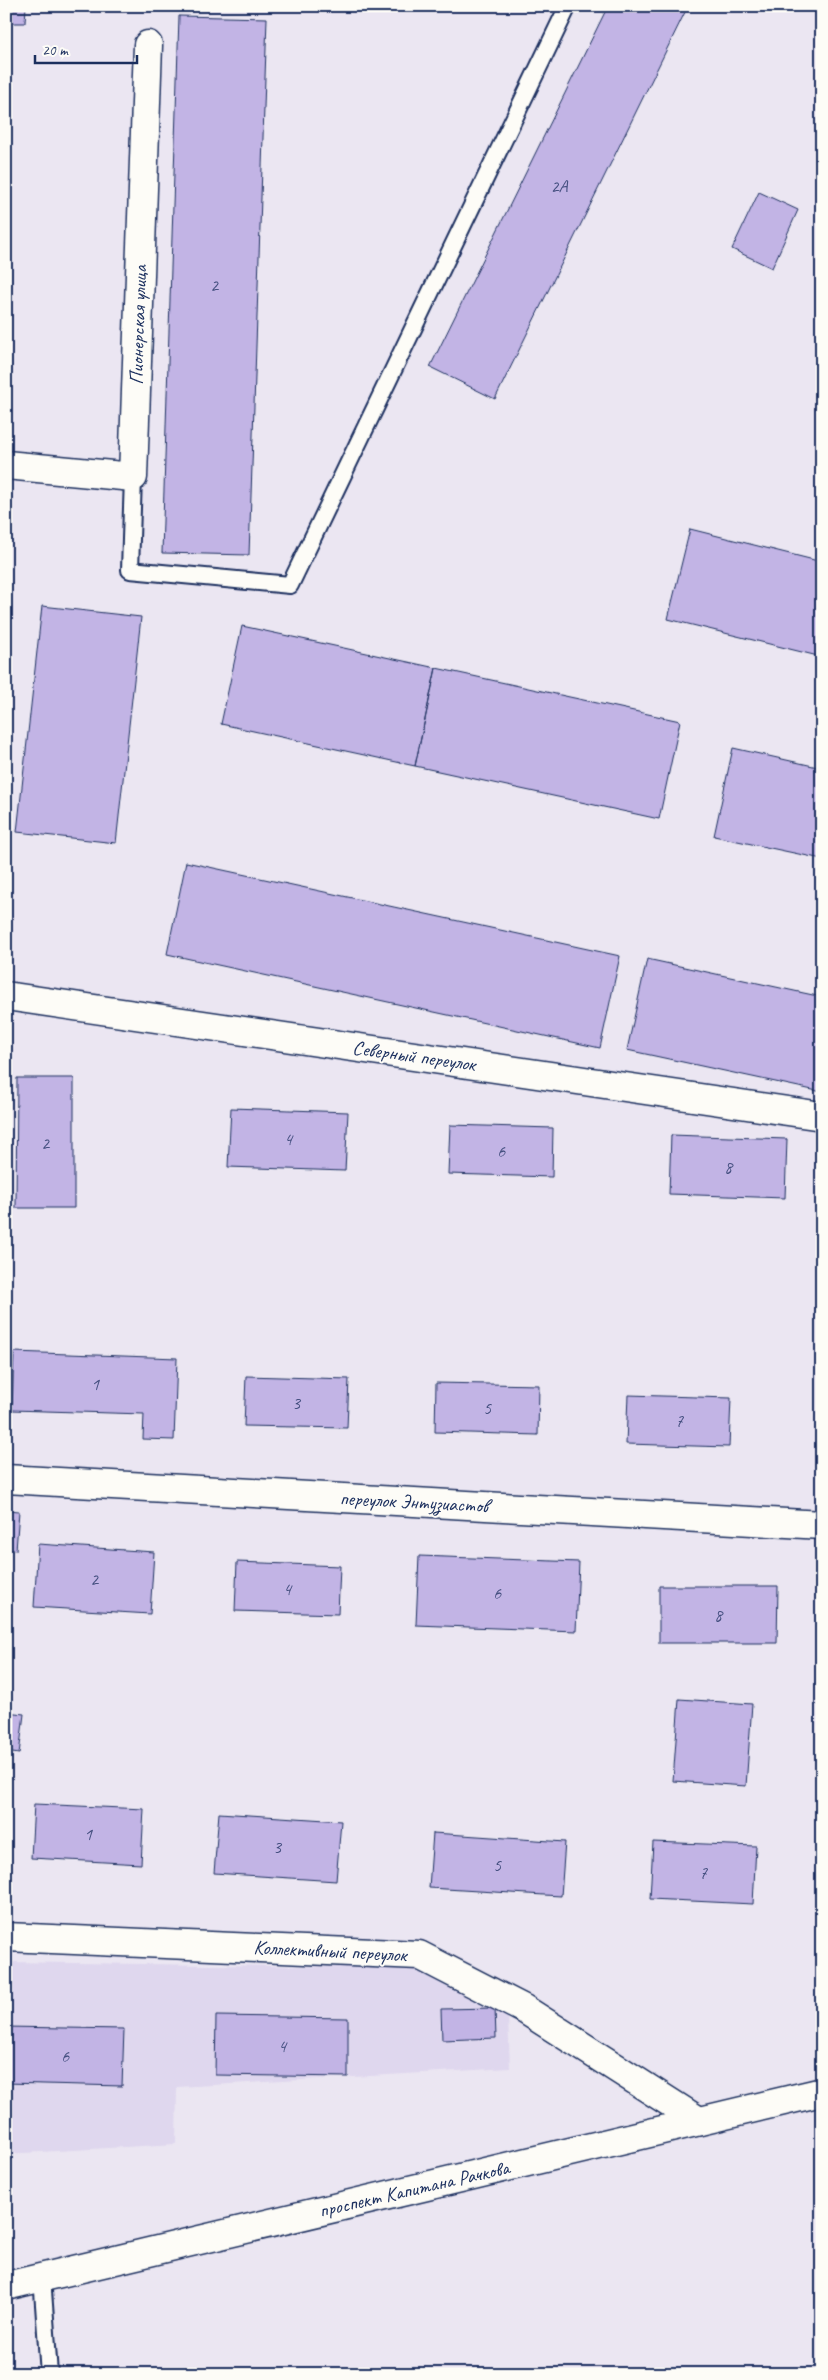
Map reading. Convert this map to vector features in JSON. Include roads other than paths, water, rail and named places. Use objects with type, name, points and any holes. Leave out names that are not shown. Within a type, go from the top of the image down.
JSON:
[{"type":"street","name":"Пионерская улица","points":[[133,477],[148,45]]},
{"type":"street","points":[[6,464],[133,477]]},
{"type":"street","name":"Северный переулок","points":[[6,996],[822,1116]]},
{"type":"street","name":"переулок Энтузиастов","points":[[6,1479],[822,1525]]},
{"type":"street","name":"Коллективный переулок","points":[[6,1937],[419,1955],[524,2009],[699,2121]]},
{"type":"street","name":"проспект Капитана Рачкова","points":[[6,2286],[822,2092]]},
{"type":"lane","points":[[133,477],[130,570],[290,585],[568,6]]},
{"type":"lane","points":[[42,2277],[49,2374]]}]
